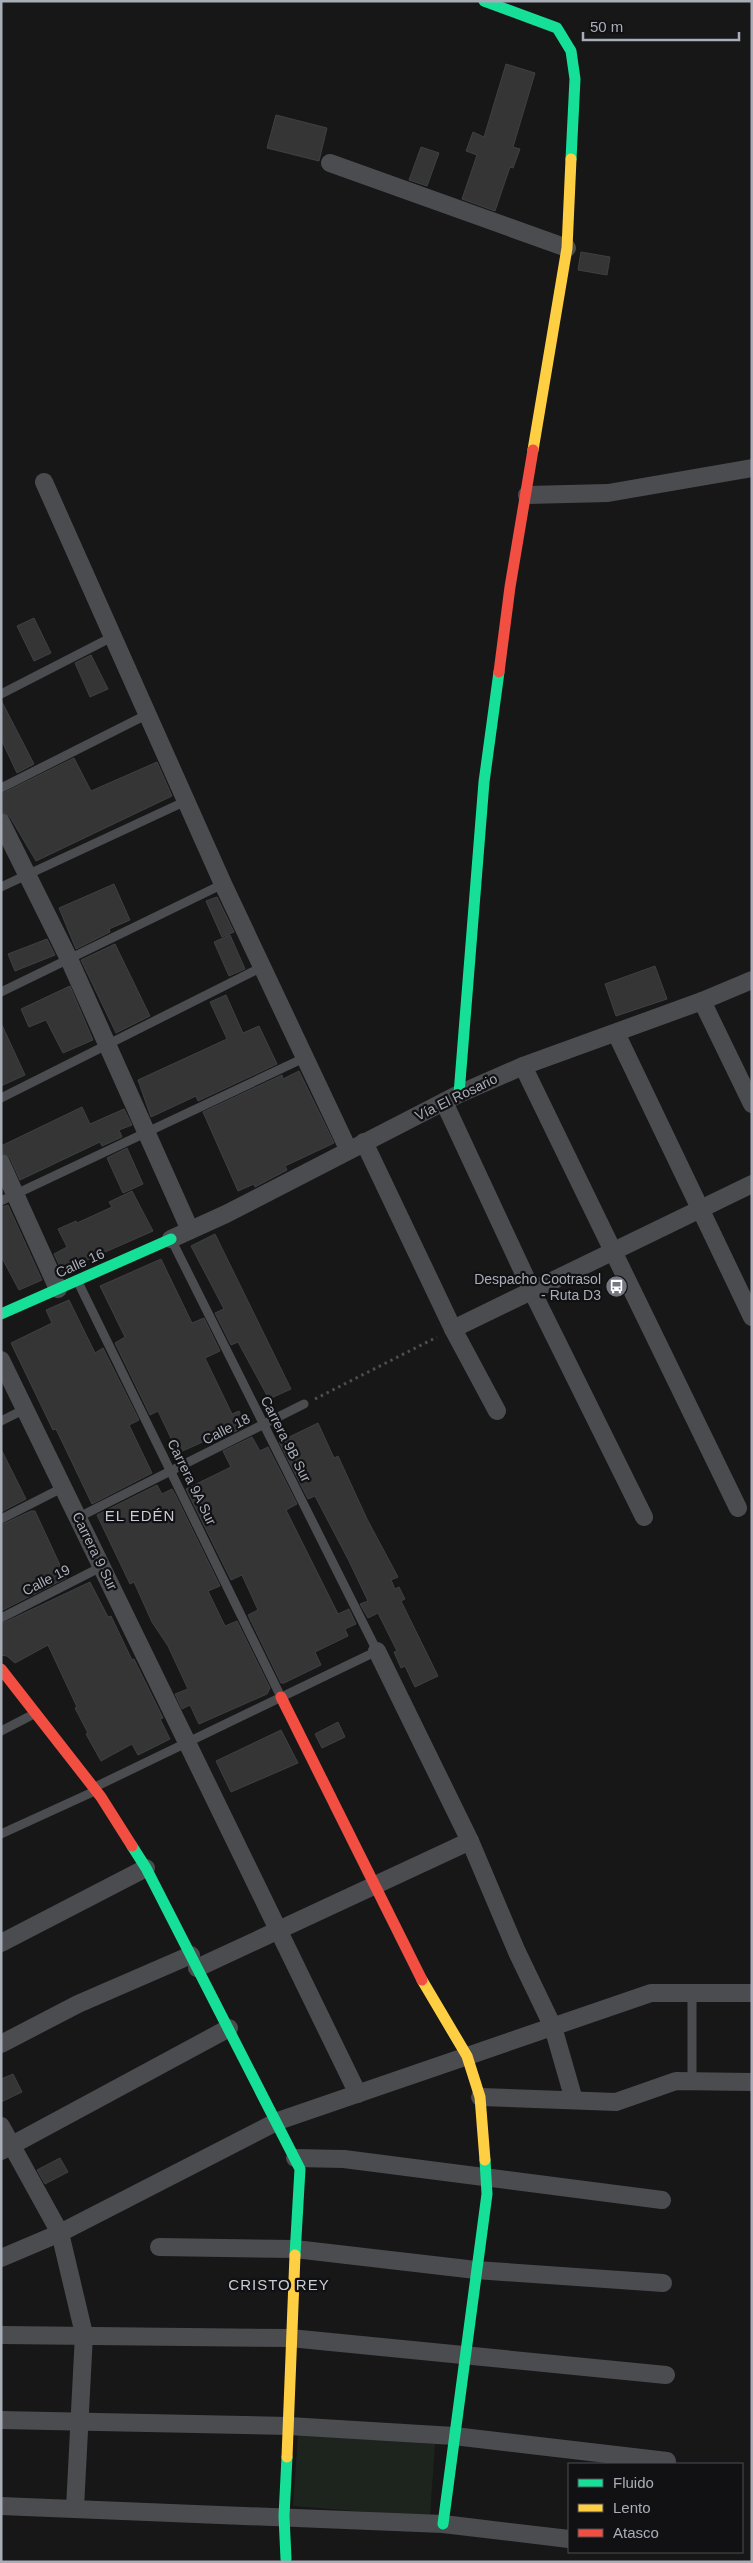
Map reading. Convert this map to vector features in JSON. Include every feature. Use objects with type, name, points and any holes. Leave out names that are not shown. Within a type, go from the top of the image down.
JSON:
[{"type":"street","points":[[484,1],[557,28],[571,51],[575,79],[567,248],[527,495],[510,587],[484,782],[451,1098],[532,1291],[644,1517]]},
{"type":"street","points":[[330,163],[567,248]]},
{"type":"street","points":[[527,495],[608,494],[752,468]]},
{"type":"street","points":[[44,482],[223,884],[304,1058],[356,1146],[497,1411]]},
{"type":"street","points":[[1,822],[69,959],[190,1230]]},
{"type":"street","name":"Vía El Rosario","points":[[171,1239],[451,1098],[523,1066],[702,1001],[752,980]]},
{"type":"street","points":[[702,1001],[752,1104]]},
{"type":"street","points":[[616,1033],[752,1317]]},
{"type":"street","points":[[523,1066],[738,1508]]},
{"type":"street","points":[[1,1163],[8,1197],[58,1289]]},
{"type":"street","points":[[453,1329],[752,1184]]},
{"type":"street","name":"Calle 16","points":[[1,1314],[171,1239]]},
{"type":"street","name":"Carrera 9 Sur","points":[[1,1360],[280,1929],[358,2094]]},
{"type":"street","points":[[378,1651],[470,1841],[517,1952],[553,2027],[574,2100]]},
{"type":"street","points":[[1,1669],[94,1789],[146,1868],[278,2122],[300,2169],[290,2338],[289,2426],[284,2516],[286,2559]]},
{"type":"street","points":[[281,1697],[433,2002],[467,2056],[480,2097],[487,2194],[443,2524]]},
{"type":"street","points":[[1,2044],[78,2004],[280,1929],[470,1841]]},
{"type":"street","points":[[1,1943],[146,1868]]},
{"type":"street","points":[[1,2258],[60,2233],[278,2122],[650,1993],[752,1993]]},
{"type":"street","points":[[7,2148],[229,2028]]},
{"type":"street","points":[[480,2097],[616,2102],[676,2081],[752,2082]]},
{"type":"street","points":[[1,2126],[7,2148],[60,2233],[84,2334],[75,2508]]},
{"type":"street","points":[[295,2158],[344,2159],[662,2200]]},
{"type":"street","points":[[159,2247],[295,2249],[476,2270],[663,2283]]},
{"type":"street","points":[[1,2334],[290,2338],[666,2375]]},
{"type":"street","points":[[1,2420],[289,2426],[454,2436],[599,2459],[667,2461]]},
{"type":"street","points":[[1,2506],[284,2516],[443,2524],[568,2539]]},
{"type":"lane","points":[[1,694],[114,636]]},
{"type":"lane","points":[[1,788],[148,714]]},
{"type":"lane","points":[[1,887],[186,801]]},
{"type":"lane","points":[[1,992],[223,884]]},
{"type":"lane","points":[[1,1098],[262,967]]},
{"type":"lane","points":[[8,1197],[304,1058]]},
{"type":"lane","name":"Carrera 9B Sur","points":[[171,1239],[378,1651]]},
{"type":"lane","name":"Carrera 9A Sur","points":[[78,1280],[281,1697]]},
{"type":"lane","name":"Calle 18","points":[[79,1517],[304,1404]]},
{"type":"lane","points":[[1,1420],[25,1409]]},
{"type":"lane","points":[[1,1519],[64,1487]]},
{"type":"lane","name":"Calle 19","points":[[1,1618],[103,1566]]},
{"type":"lane","points":[[1,1834],[188,1741],[378,1651]]},
{"type":"lane","points":[[1,1731],[35,1714]]},
{"type":"lane","points":[[692,1993],[692,2081]]},
{"type":"path","points":[[304,1404],[453,1329]]},
{"type":"shaded area","points":[[298,2434],[435,2444],[430,2517],[293,2506]]},
{"type":"building","points":[[506,64],[535,73],[513,147],[520,149],[513,168],[510,167],[495,211],[462,199],[477,155],[466,151],[473,132],[484,137]]},
{"type":"building","points":[[276,115],[327,128],[319,161],[267,148]]},
{"type":"building","points":[[421,147],[439,153],[427,186],[409,180]]},
{"type":"building","points":[[581,252],[610,257],[607,275],[578,270]]},
{"type":"building","points":[[34,618],[51,653],[34,661],[17,626]]},
{"type":"building","points":[[91,655],[108,689],[90,697],[75,663]]},
{"type":"building","points":[[1,700],[34,764],[17,773],[1,739]]},
{"type":"building","points":[[74,758],[91,791],[157,762],[172,796],[36,861],[10,817],[1,811],[1,794]]},
{"type":"building","points":[[114,884],[130,920],[109,929],[110,932],[76,949],[59,908]]},
{"type":"building","points":[[217,897],[234,932],[222,937],[206,901]]},
{"type":"building","points":[[230,935],[245,969],[229,976],[214,942]]},
{"type":"building","points":[[47,939],[55,955],[15,971],[8,954]]},
{"type":"building","points":[[115,944],[150,1016],[116,1033],[81,960]]},
{"type":"building","points":[[655,966],[667,999],[616,1016],[605,984]]},
{"type":"building","points":[[70,986],[93,1040],[63,1053],[46,1020],[29,1027],[21,1009]]},
{"type":"building","points":[[226,995],[243,1033],[259,1026],[277,1064],[198,1101],[196,1096],[151,1117],[138,1080],[227,1039],[210,1002]]},
{"type":"building","points":[[1,1023],[25,1075],[1,1086]]},
{"type":"building","points":[[299,1071],[334,1143],[285,1166],[287,1170],[255,1187],[254,1184],[238,1191],[203,1112],[282,1075],[283,1079]]},
{"type":"building","points":[[82,1107],[90,1124],[124,1109],[132,1125],[119,1130],[122,1137],[102,1146],[100,1142],[20,1180],[10,1158],[1,1152],[1,1146]]},
{"type":"building","points":[[127,1148],[143,1184],[123,1193],[107,1158]]},
{"type":"building","points":[[132,1191],[153,1231],[62,1271],[54,1254],[67,1247],[58,1229],[76,1221],[77,1223],[112,1207],[109,1202]]},
{"type":"building","points":[[8,1205],[42,1280],[19,1290],[1,1256],[1,1207]]},
{"type":"building","points":[[215,1234],[291,1389],[269,1399],[238,1342],[231,1345],[215,1313],[224,1309],[191,1246]]},
{"type":"building","points":[[161,1259],[192,1323],[204,1318],[220,1351],[205,1358],[232,1414],[239,1411],[246,1426],[218,1440],[216,1436],[178,1453],[158,1411],[150,1415],[115,1343],[125,1337],[100,1286]]},
{"type":"building","points":[[69,1300],[95,1353],[103,1348],[139,1420],[129,1425],[152,1473],[92,1504],[56,1429],[53,1430],[11,1343],[52,1323],[46,1310]]},
{"type":"building","points":[[318,1423],[334,1458],[338,1456],[367,1519],[398,1577],[391,1580],[395,1589],[399,1587],[405,1599],[401,1601],[438,1676],[415,1687],[405,1666],[401,1668],[394,1652],[397,1651],[378,1613],[368,1618],[360,1604],[368,1601],[349,1561],[315,1496],[308,1499],[279,1442]]},
{"type":"building","points":[[252,1437],[260,1451],[268,1447],[297,1504],[286,1510],[338,1614],[349,1609],[356,1624],[345,1629],[348,1636],[315,1652],[321,1665],[284,1683],[281,1683],[248,1615],[258,1610],[242,1575],[231,1580],[186,1489],[231,1467],[223,1451]]},
{"type":"building","points":[[1,1449],[26,1499],[1,1512]]},
{"type":"building","points":[[157,1485],[162,1494],[172,1489],[175,1494],[220,1586],[208,1591],[225,1626],[237,1621],[270,1688],[267,1694],[199,1724],[190,1705],[182,1709],[175,1694],[188,1689],[168,1646],[152,1622],[134,1582],[130,1584],[97,1515]]},
{"type":"building","points":[[31,1511],[35,1511],[66,1578],[1,1611],[1,1525]]},
{"type":"building","points":[[90,1582],[108,1617],[111,1616],[132,1660],[134,1659],[163,1718],[160,1719],[170,1739],[138,1755],[132,1744],[101,1761],[86,1734],[88,1733],[75,1708],[77,1707],[48,1645],[15,1663],[7,1656],[1,1655],[1,1624]]},
{"type":"building","points":[[338,1722],[345,1737],[322,1748],[315,1734]]},
{"type":"building","points":[[281,1730],[298,1763],[231,1792],[216,1761]]},
{"type":"building","points":[[13,2074],[22,2092],[1,2102],[1,2079]]},
{"type":"building","points":[[60,2158],[68,2172],[45,2184],[37,2170]]},
{"type":"traffic: fast","points":[[484,1],[557,28],[571,51],[575,79],[571,159]]},
{"type":"traffic: fast","points":[[459,1094],[484,782],[499,672]]},
{"type":"traffic: fast","points":[[1,1314],[171,1239]]},
{"type":"traffic: fast","points":[[132,1846],[146,1868],[300,2169],[295,2255]]},
{"type":"traffic: fast","points":[[443,2524],[487,2194],[485,2160]]},
{"type":"traffic: fast","points":[[286,2559],[284,2516],[287,2457]]},
{"type":"traffic: slow","points":[[533,450],[567,248],[571,159]]},
{"type":"traffic: slow","points":[[422,1980],[467,2056],[480,2097],[485,2160]]},
{"type":"traffic: slow","points":[[287,2457],[295,2255]]},
{"type":"traffic: jam","points":[[499,672],[510,587],[533,450]]},
{"type":"traffic: jam","points":[[1,1669],[101,1797],[132,1846]]},
{"type":"traffic: jam","points":[[281,1697],[422,1980]]},
{"type":"place","name":"Despacho Cootrasol - Ruta D3","points":[[617,1287]]},
{"type":"district","name":"EL EDÉN","points":[[140,1515]]},
{"type":"district","name":"CRISTO REY","points":[[279,2284]]}]
